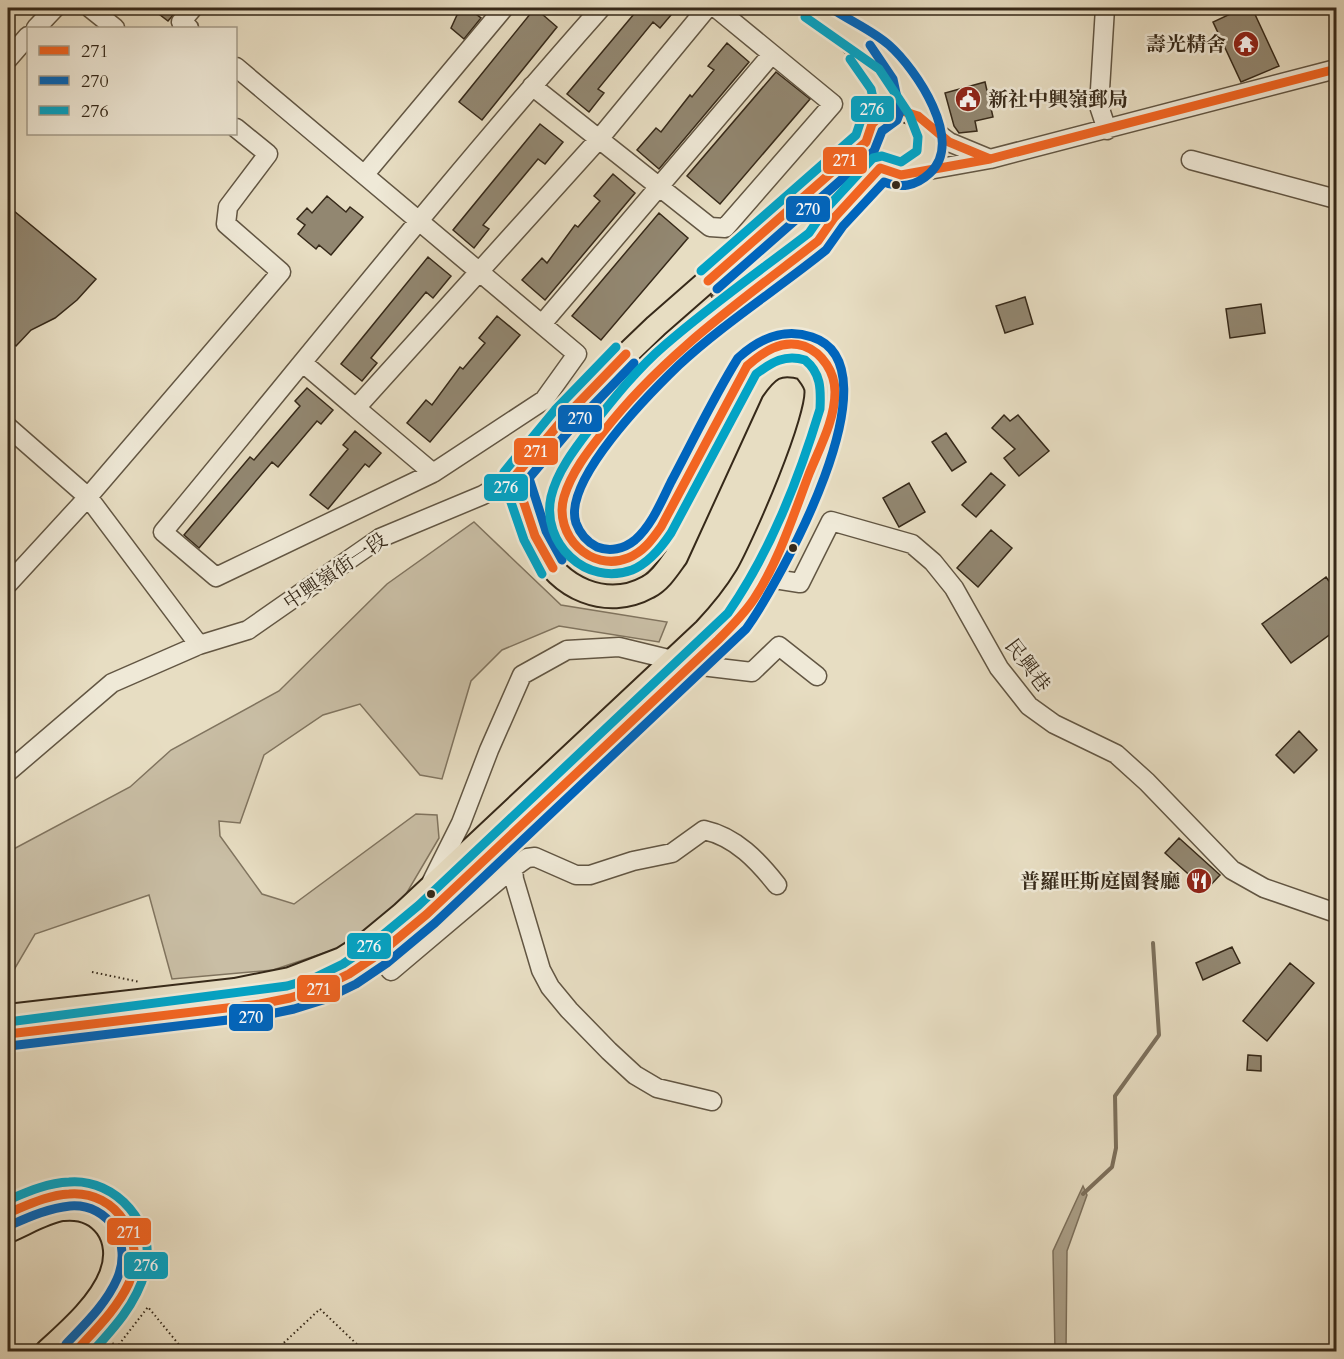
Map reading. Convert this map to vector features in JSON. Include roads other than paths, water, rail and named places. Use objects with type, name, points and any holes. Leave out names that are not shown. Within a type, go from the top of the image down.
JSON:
[{"type":"main road","points":[[820,14],[854,45],[871,67],[882,84],[888,112]]},
{"type":"main road","points":[[8,1016],[262,986],[317,970],[373,948],[462,870],[682,663],[721,613],[756,576],[826,431],[835,392],[828,364],[805,347],[791,344],[776,345],[760,353],[747,366],[664,521],[653,539],[640,552],[612,562],[597,560],[582,553],[570,542],[564,527],[563,499],[578,464],[653,374],[673,354],[818,241],[834,218],[891,171],[921,165],[928,156],[931,145],[925,124],[908,86],[881,54],[820,14]]},
{"type":"main road","points":[[891,171],[871,159],[866,142],[872,124],[888,112],[909,111],[925,124]]},
{"type":"main road","name":"中興嶺街一段","points":[[515,476],[607,373],[656,326],[803,200],[866,142]]},
{"type":"main road","name":"中興嶺街一段","points":[[803,200],[891,171]]},
{"type":"main road","points":[[515,476],[525,500],[538,547],[550,565],[568,582],[587,593],[609,597],[630,595],[649,587],[665,573],[685,542],[752,391],[774,367],[790,364],[804,368],[816,389],[812,418],[771,526],[756,576]]},
{"type":"main road","points":[[8,1034],[260,1005],[318,989],[350,974],[427,891],[462,870]]},
{"type":"main road","points":[[8,1213],[36,1201],[73,1193],[90,1195],[119,1213],[130,1230],[136,1250],[134,1269],[126,1288],[96,1329],[75,1352]]},
{"type":"main road","points":[[8,1231],[62,1209],[84,1209],[103,1220],[114,1236],[117,1256],[111,1276],[81,1317],[46,1352]]},
{"type":"street","points":[[37,27],[55,8]]},
{"type":"street","points":[[90,8],[114,27]]},
{"type":"street","points":[[188,27],[181,22],[193,8]]},
{"type":"street","points":[[365,174],[504,8]]},
{"type":"street","points":[[237,68],[421,220],[577,354],[544,400],[433,473],[216,577],[163,532],[303,363],[421,220],[532,86],[601,8]]},
{"type":"street","points":[[356,408],[482,272],[598,140],[706,8]]},
{"type":"street","points":[[532,86],[710,228],[725,228],[833,104],[716,8]]},
{"type":"street","points":[[1105,8],[1099,106],[1107,130]]},
{"type":"street","points":[[8,59],[27,37]]},
{"type":"street","points":[[543,324],[772,54]]},
{"type":"street","points":[[891,171],[990,159],[1336,69]]},
{"type":"street","points":[[925,124],[949,142],[990,159]]},
{"type":"street","points":[[8,584],[88,497],[281,272],[226,224],[228,207],[268,154],[237,129]]},
{"type":"street","points":[[1191,160],[1336,200]]},
{"type":"street","points":[[303,363],[433,473]]},
{"type":"street","points":[[8,427],[88,497],[199,645]]},
{"type":"street","name":"中興嶺街一段","points":[[8,772],[111,683],[199,645],[248,630],[380,538],[483,495],[515,476]]},
{"type":"street","name":"民興巷","points":[[756,576],[800,583],[831,520],[912,544],[933,562],[954,588],[999,668],[1029,706],[1054,724],[1116,754],[1147,782],[1232,870],[1264,888],[1336,913]]},
{"type":"street","points":[[427,891],[461,823],[489,750],[522,675],[567,650],[619,647],[682,663],[752,672],[779,646],[817,676]]},
{"type":"street","points":[[373,948],[391,971],[527,858],[535,857],[576,875],[590,874],[633,861],[672,853],[704,830],[722,836],[753,857],[777,885]]},
{"type":"street","points":[[513,868],[514,879],[542,970],[550,987],[569,1010],[609,1052],[635,1075],[657,1088],[712,1101]]},
{"type":"waterway","points":[[1083,1194],[1112,1167],[1116,1148],[1115,1096],[1159,1035],[1153,943]]},
{"type":"place","name":"壽光精舍","points":[[1246,44]]},
{"type":"place","name":"新社中興嶺郵局","points":[[968,99]]},
{"type":"place","name":"普羅旺斯庭園餐廳","points":[[1199,881]]}]
